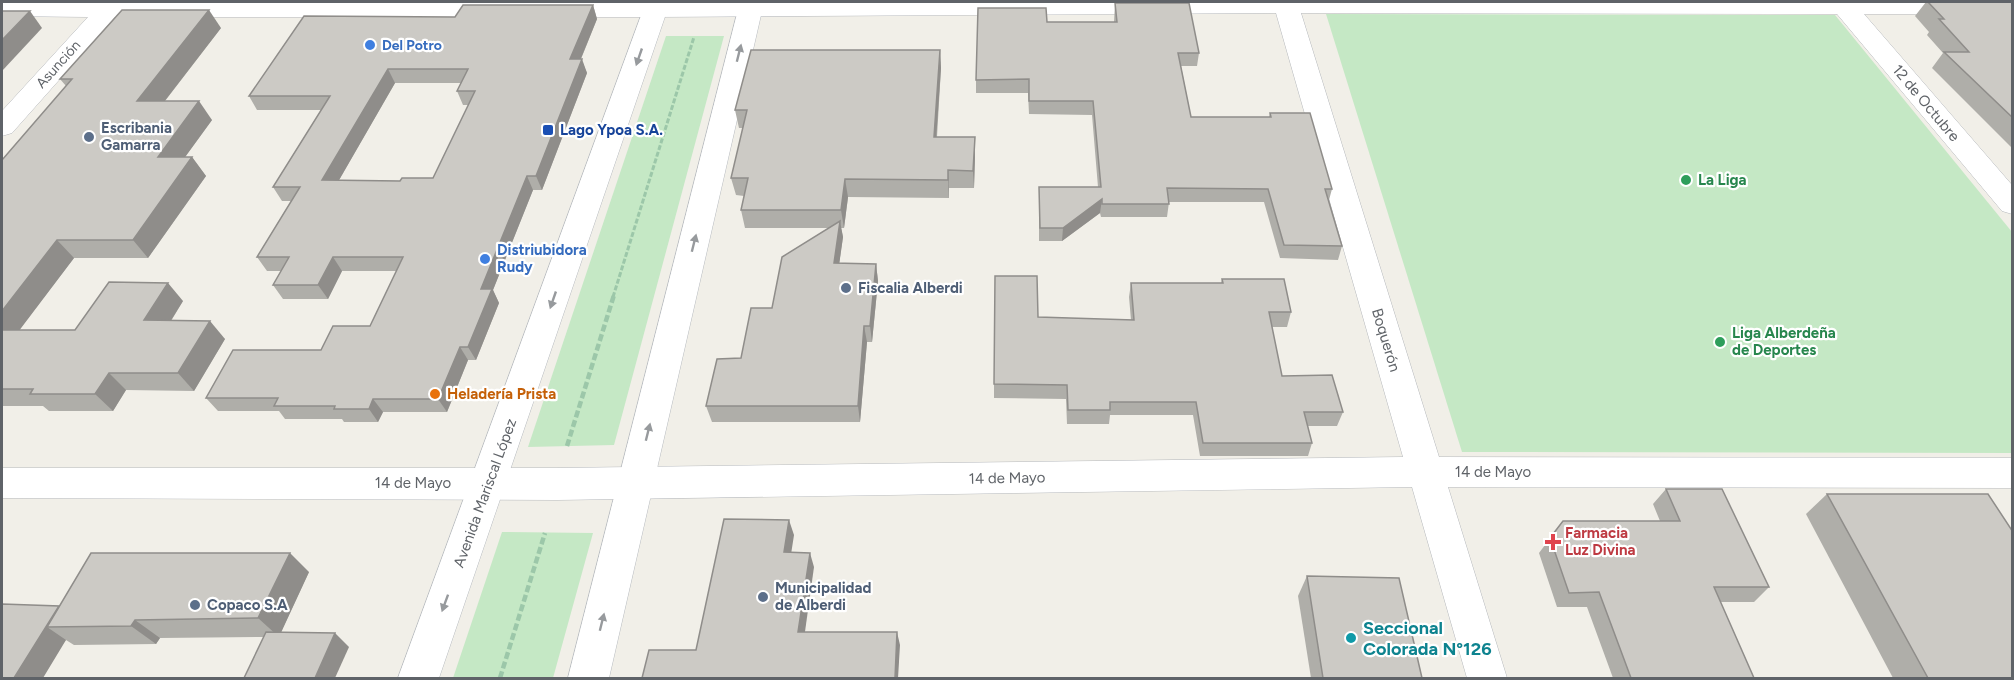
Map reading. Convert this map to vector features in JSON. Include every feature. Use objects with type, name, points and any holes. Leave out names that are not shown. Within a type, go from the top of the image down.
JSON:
[{"type":"street","name":"Boquerón","points":[[1286,4],[1487,678]]},
{"type":"street","points":[[2,9],[112,5],[1842,4],[2013,7]]},
{"type":"street","name":"12 de Octubre","points":[[1842,4],[2013,204]]},
{"type":"street","name":"Asunción","points":[[2,127],[112,5]]},
{"type":"street","points":[[588,678],[751,5]]},
{"type":"street","name":"Avenida Mariscal López","points":[[418,678],[657,6]]},
{"type":"street","name":"14 de Mayo","points":[[2,483],[635,483],[1425,472],[2013,473]]},
{"type":"path","points":[[567,446],[694,36]]},
{"type":"path","points":[[500,678],[545,533]]},
{"type":"green space","name":"Liga Alberdeña de Deportes","points":[[1326,14],[1835,15],[2012,232],[2012,453],[1462,452]]},
{"type":"green space","points":[[666,36],[724,36],[614,445],[528,447]]},
{"type":"green space","points":[[502,532],[593,533],[553,678],[453,678]]},
{"type":"building","points":[[1928,2],[2013,2],[2013,118],[1944,52],[1969,52],[1939,19],[1944,19]]},
{"type":"building","points":[[1115,3],[1189,3],[1199,53],[1178,53],[1191,117],[1271,117],[1270,113],[1310,113],[1332,189],[1325,189],[1342,246],[1284,245],[1268,189],[1167,188],[1169,204],[1102,204],[1102,199],[1063,228],[1040,228],[1039,187],[1101,187],[1093,101],[1029,101],[1029,79],[976,80],[978,8],[1046,8],[1047,22],[1117,22]]},
{"type":"building","points":[[463,5],[593,5],[570,59],[582,59],[536,176],[527,176],[481,289],[492,289],[468,347],[460,347],[438,399],[373,399],[369,409],[334,409],[335,406],[274,406],[278,398],[206,398],[233,350],[321,350],[333,326],[370,326],[403,257],[333,257],[318,285],[273,285],[289,257],[257,257],[300,187],[273,187],[330,96],[249,96],[304,16],[455,17]],"holes":[[[388,69],[468,69],[457,91],[475,91],[433,178],[402,178],[400,181],[322,180]]]},
{"type":"building","points":[[122,10],[209,10],[137,101],[199,101],[158,157],[192,157],[133,240],[57,240],[2,311],[2,160],[72,79],[60,79]]},
{"type":"building","points":[[2,11],[30,11],[2,40]]},
{"type":"building","points":[[751,50],[940,50],[934,137],[975,137],[973,171],[948,170],[948,180],[845,179],[841,210],[741,210],[748,178],[731,178],[747,110],[735,110]]},
{"type":"building","points":[[840,221],[834,263],[876,264],[870,326],[864,326],[858,406],[706,406],[717,359],[741,358],[751,308],[772,308],[782,257]]},
{"type":"building","points":[[995,276],[1037,276],[1038,317],[1134,320],[1131,283],[1223,283],[1222,279],[1284,279],[1291,312],[1269,312],[1282,376],[1332,375],[1343,412],[1304,412],[1312,443],[1203,443],[1196,402],[1110,402],[1110,410],[1068,410],[1067,385],[994,384]]},
{"type":"building","points":[[109,282],[168,283],[144,320],[210,321],[178,373],[109,373],[95,394],[30,394],[33,389],[2,389],[2,330],[75,330]]},
{"type":"building","points":[[1666,489],[1722,489],[1769,587],[1714,587],[1754,678],[1631,678],[1599,592],[1569,593],[1550,538],[1563,521],[1680,521]]},
{"type":"building","points":[[1827,494],[1988,494],[2013,532],[2013,678],[1928,678]]},
{"type":"building","points":[[724,519],[789,520],[784,552],[810,553],[798,632],[897,632],[895,678],[642,678],[649,650],[696,650]]},
{"type":"building","points":[[91,553],[290,553],[258,618],[135,620],[131,626],[47,627]]},
{"type":"building","name":"Seccional Colorada N°126","points":[[1307,576],[1399,578],[1422,678],[1323,678]]},
{"type":"building","points":[[2,604],[59,606],[14,678],[2,678]]},
{"type":"building","points":[[266,632],[335,633],[315,678],[244,678]]},
{"type":"place","name":"Del Potro","points":[[370,45]]},
{"type":"place","name":"Lago Ypoa S.A.","points":[[548,130]]},
{"type":"place","name":"Escribania Gamarra","points":[[89,137]]},
{"type":"place","name":"La Liga","points":[[1686,180]]},
{"type":"place","name":"Distriubidora Rudy","points":[[485,259]]},
{"type":"place","name":"Fiscalia Alberdi","points":[[846,288]]},
{"type":"place","name":"Liga Alberdeña de Deportes","points":[[1720,342]]},
{"type":"place","name":"Heladería Prista","points":[[435,394]]},
{"type":"place","name":"Farmacia Luz Divina","points":[[1553,542]]},
{"type":"place","name":"Municipalidad de Alberdi","points":[[763,597]]},
{"type":"place","name":"Copaco S.A","points":[[195,605]]},
{"type":"place","name":"Seccional Colorada N°126","points":[[1351,638]]}]
